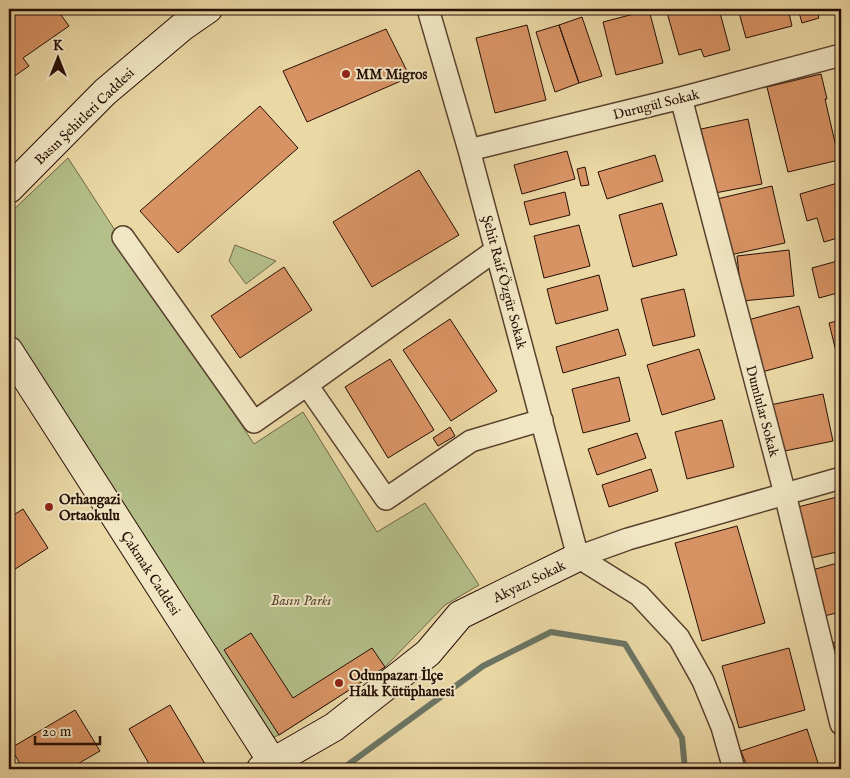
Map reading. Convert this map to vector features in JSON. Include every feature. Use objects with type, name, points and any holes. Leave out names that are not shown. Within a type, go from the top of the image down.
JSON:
[{"type":"street","name":"Basın Şehitleri Caddesi","points":[[9,190],[105,92],[182,27],[208,9]]},
{"type":"street","name":"Şehit Raif Özgür Sokak","points":[[428,9],[469,150],[578,557]]},
{"type":"street","name":"Durugül Sokak","points":[[469,150],[681,98],[841,55]]},
{"type":"street","name":"Dumlular Sokak","points":[[681,98],[785,494],[841,724]]},
{"type":"street","points":[[123,237],[254,422],[496,250]]},
{"type":"street","name":"Çakmak Caddesi","points":[[9,351],[270,767]]},
{"type":"street","points":[[307,385],[386,499],[471,441],[542,420]]},
{"type":"street","name":"Akyazı Sokak","points":[[270,767],[334,727],[428,653],[460,616],[578,557],[628,539],[841,478]]},
{"type":"street","points":[[578,557],[639,596],[679,638],[703,680],[722,727],[734,769]]},
{"type":"green space","name":"Basın Parkı","points":[[68,158],[254,444],[303,412],[377,532],[425,503],[479,585],[445,605],[385,667],[279,735],[269,739],[9,327],[9,214]]},
{"type":"green space","points":[[235,245],[276,261],[246,284],[229,261]]},
{"type":"building","points":[[14,9],[69,9],[61,15],[69,26],[23,58],[29,66],[9,80],[9,13]]},
{"type":"building","points":[[666,9],[694,9],[695,11],[719,9],[730,50],[704,57],[701,49],[679,55]]},
{"type":"building","points":[[738,9],[788,9],[792,26],[746,38]]},
{"type":"building","points":[[798,9],[816,9],[819,18],[802,23]]},
{"type":"building","points":[[649,10],[663,63],[616,75],[603,22]]},
{"type":"building","points":[[582,17],[602,76],[579,83],[559,25]]},
{"type":"building","points":[[527,25],[546,100],[495,113],[476,38]]},
{"type":"building","points":[[559,25],[579,83],[555,92],[536,32]]},
{"type":"building","name":"MM Migros","points":[[386,29],[410,77],[307,122],[283,71]]},
{"type":"building","points":[[821,74],[839,160],[788,172],[767,87]]},
{"type":"building","points":[[260,106],[298,148],[178,253],[140,211]]},
{"type":"building","points":[[748,119],[762,184],[715,193],[701,129]]},
{"type":"building","points":[[567,151],[575,179],[522,194],[514,165]]},
{"type":"building","points":[[655,155],[663,181],[607,199],[598,172]]},
{"type":"building","points":[[585,167],[589,185],[581,186],[577,169]]},
{"type":"building","points":[[419,170],[459,235],[372,287],[333,222]]},
{"type":"building","points":[[841,182],[841,237],[824,242],[817,218],[807,221],[800,194]]},
{"type":"building","points":[[772,186],[785,243],[730,255],[717,199]]},
{"type":"building","points":[[565,192],[570,215],[530,225],[524,202]]},
{"type":"building","points":[[662,203],[677,255],[633,267],[619,215]]},
{"type":"building","points":[[579,225],[590,266],[544,278],[534,236]]},
{"type":"building","points":[[789,250],[794,296],[742,301],[737,256]]},
{"type":"building","points":[[841,260],[841,292],[819,298],[812,268]]},
{"type":"building","points":[[284,267],[312,310],[240,358],[211,316]]},
{"type":"building","points":[[599,275],[608,310],[556,324],[547,289]]},
{"type":"building","points":[[684,289],[695,336],[653,346],[641,299]]},
{"type":"building","points":[[799,306],[813,358],[762,372],[748,320]]},
{"type":"building","points":[[450,319],[497,391],[451,421],[403,350]]},
{"type":"building","points":[[841,320],[841,372],[829,323]]},
{"type":"building","points":[[618,329],[626,355],[563,373],[556,347]]},
{"type":"building","points":[[699,349],[715,399],[662,415],[647,365]]},
{"type":"building","points":[[390,359],[434,430],[388,458],[345,387]]},
{"type":"building","points":[[619,377],[630,421],[583,433],[572,389]]},
{"type":"building","points":[[823,394],[833,441],[780,452],[770,405]]},
{"type":"building","points":[[722,420],[734,467],[687,479],[675,432]]},
{"type":"building","points":[[450,427],[455,436],[438,446],[433,438]]},
{"type":"building","points":[[637,433],[646,458],[597,475],[588,449]]},
{"type":"building","points":[[651,469],[658,491],[609,507],[602,485]]},
{"type":"building","points":[[841,496],[841,551],[811,558],[798,507]]},
{"type":"building","points":[[23,509],[48,548],[9,573],[9,518]]},
{"type":"building","points":[[737,526],[765,623],[702,641],[675,543]]},
{"type":"building","points":[[841,562],[841,612],[824,616],[812,570]]},
{"type":"building","name":"Odunpazarı İlçe Halk Kütüphanesi","points":[[251,633],[293,698],[372,648],[385,667],[279,735],[224,650]]},
{"type":"building","points":[[841,641],[841,669],[833,643]]},
{"type":"building","points":[[789,648],[805,710],[739,728],[722,666]]},
{"type":"building","points":[[170,705],[208,769],[152,769],[129,729]]},
{"type":"building","points":[[75,710],[100,751],[69,769],[23,769],[11,748]]},
{"type":"building","points":[[807,729],[820,769],[748,769],[741,751]]},
{"type":"waterway","points":[[342,769],[483,666],[551,632],[625,644],[682,738],[685,769]]},
{"type":"place","name":"MM Migros","points":[[346,74]]},
{"type":"place","name":"Orhangazi Ortaokulu","points":[[49,507]]},
{"type":"place","name":"Odunpazarı İlçe Halk Kütüphanesi","points":[[339,683]]}]
